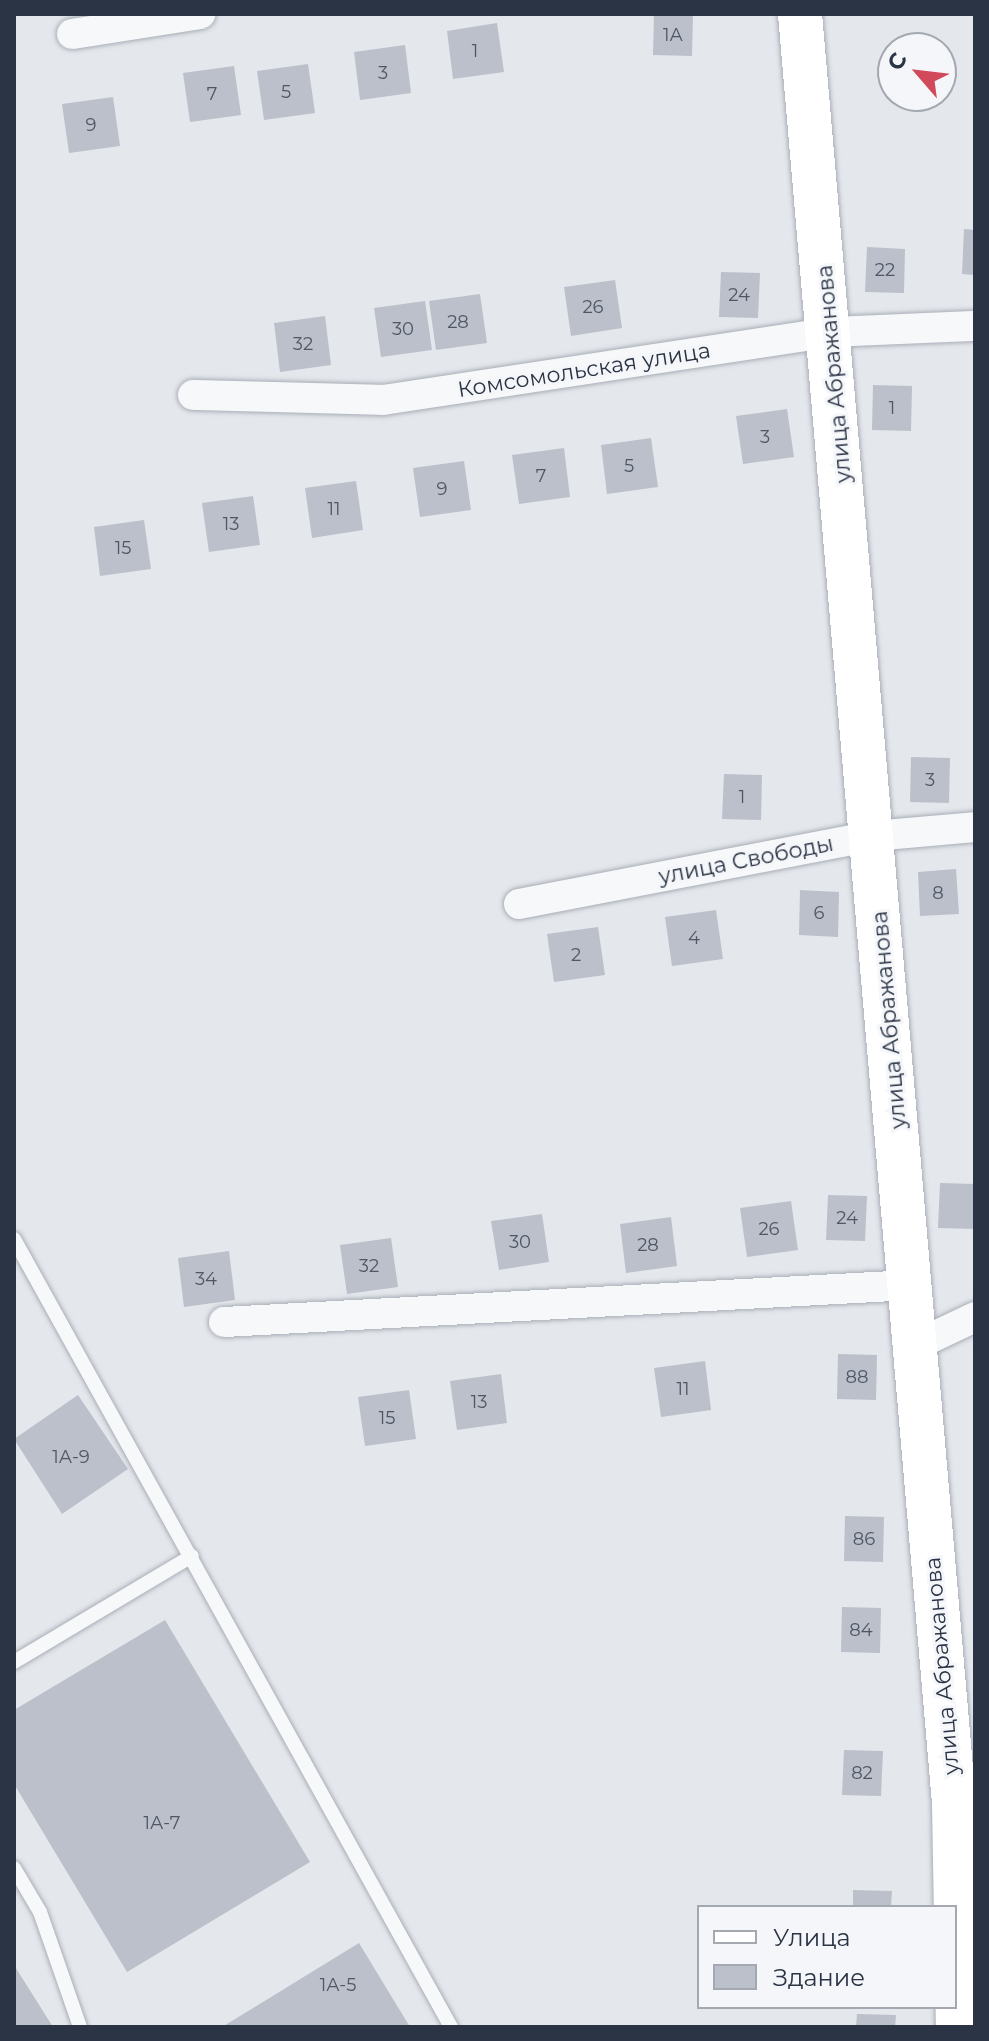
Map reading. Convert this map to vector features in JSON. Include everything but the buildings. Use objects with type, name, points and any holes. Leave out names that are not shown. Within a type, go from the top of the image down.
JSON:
[{"type":"main road","name":"улица Абражанова","points":[[800,14],[831,332],[916,1345],[964,1804],[958,2027]]},
{"type":"street","points":[[72,34],[200,14]]},
{"type":"street","name":"Комсомольская улица","points":[[193,395],[383,400],[831,332],[975,326]]},
{"type":"street","name":"улица Свободы","points":[[519,904],[873,836],[975,827]]},
{"type":"street","points":[[224,1322],[911,1285]]},
{"type":"street","points":[[916,1345],[975,1317]]},
{"type":"lane","points":[[14,1239],[451,2027]]},
{"type":"lane","points":[[14,1662],[192,1556]]},
{"type":"lane","points":[[14,1868],[40,1912],[80,2027]]}]
